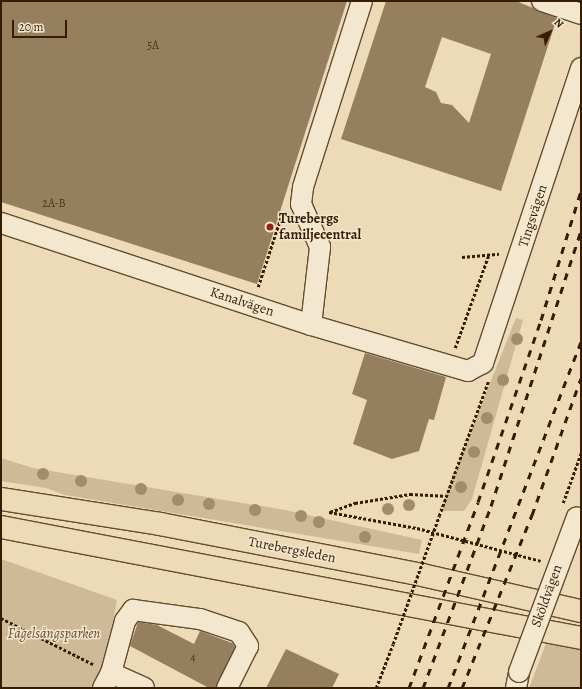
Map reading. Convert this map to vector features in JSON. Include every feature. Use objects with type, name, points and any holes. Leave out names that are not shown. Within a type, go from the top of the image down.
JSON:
[{"type":"main road","name":"Turebergsleden","points":[[1,499],[160,524],[407,572],[581,612]]},
{"type":"main road","points":[[1,527],[581,638]]},
{"type":"street","points":[[311,325],[320,248],[301,204],[303,187],[362,1]]},
{"type":"street","points":[[542,1],[581,14]]},
{"type":"street","name":"Tingsvägen","points":[[483,363],[581,68]]},
{"type":"street","name":"Kanalvägen","points":[[1,223],[311,325],[458,370],[468,371],[483,363]]},
{"type":"street","name":"Sköldvägen","points":[[518,680],[573,510]]},
{"type":"street","points":[[144,688],[107,681],[125,621],[133,610],[163,612],[200,618],[239,632],[246,638],[248,646],[228,688]]},
{"type":"path","points":[[256,289],[260,286],[284,206]]},
{"type":"path","points":[[460,354],[453,352],[489,254]]},
{"type":"path","points":[[462,257],[503,254]]},
{"type":"path","points":[[573,510],[581,453]]},
{"type":"path","points":[[444,496],[410,494],[355,502],[329,512],[417,528],[549,563]]},
{"type":"path","points":[[376,688],[439,516]]},
{"type":"path","points":[[1,618],[107,681]]},
{"type":"green space","points":[[516,318],[523,320],[472,499],[464,511],[442,511],[445,496]]},
{"type":"green space","points":[[1,458],[33,468],[285,510],[422,540],[419,554],[65,495],[46,488],[1,481]]},
{"type":"green space","name":"Fågelsångsparken","points":[[1,559],[117,600],[105,666],[95,688],[1,688]]},
{"type":"green space","points":[[547,641],[581,648],[581,688],[529,688]]},
{"type":"building","points":[[1,1],[347,1],[257,284],[1,202]]},
{"type":"building","points":[[386,1],[516,1],[557,18],[501,191],[341,139]],"holes":[[[442,37],[491,54],[469,123],[452,105],[441,103],[436,92],[425,87]]]},
{"type":"building","points":[[365,353],[446,377],[434,420],[429,419],[419,451],[392,459],[353,444],[367,400],[352,394]]},
{"type":"building","points":[[138,622],[157,625],[194,644],[200,631],[232,643],[235,647],[216,688],[209,688],[130,646]]},
{"type":"building","points":[[286,649],[339,674],[332,688],[266,688]]},
{"type":"railway","points":[[409,688],[478,502],[541,320],[581,191]]},
{"type":"railway","points":[[423,688],[491,506],[581,231]]},
{"type":"railway","points":[[448,688],[581,341]]},
{"type":"railway","points":[[462,688],[532,515],[581,378]]},
{"type":"place","name":"Turebergs familjecentral","points":[[270,227]]}]
